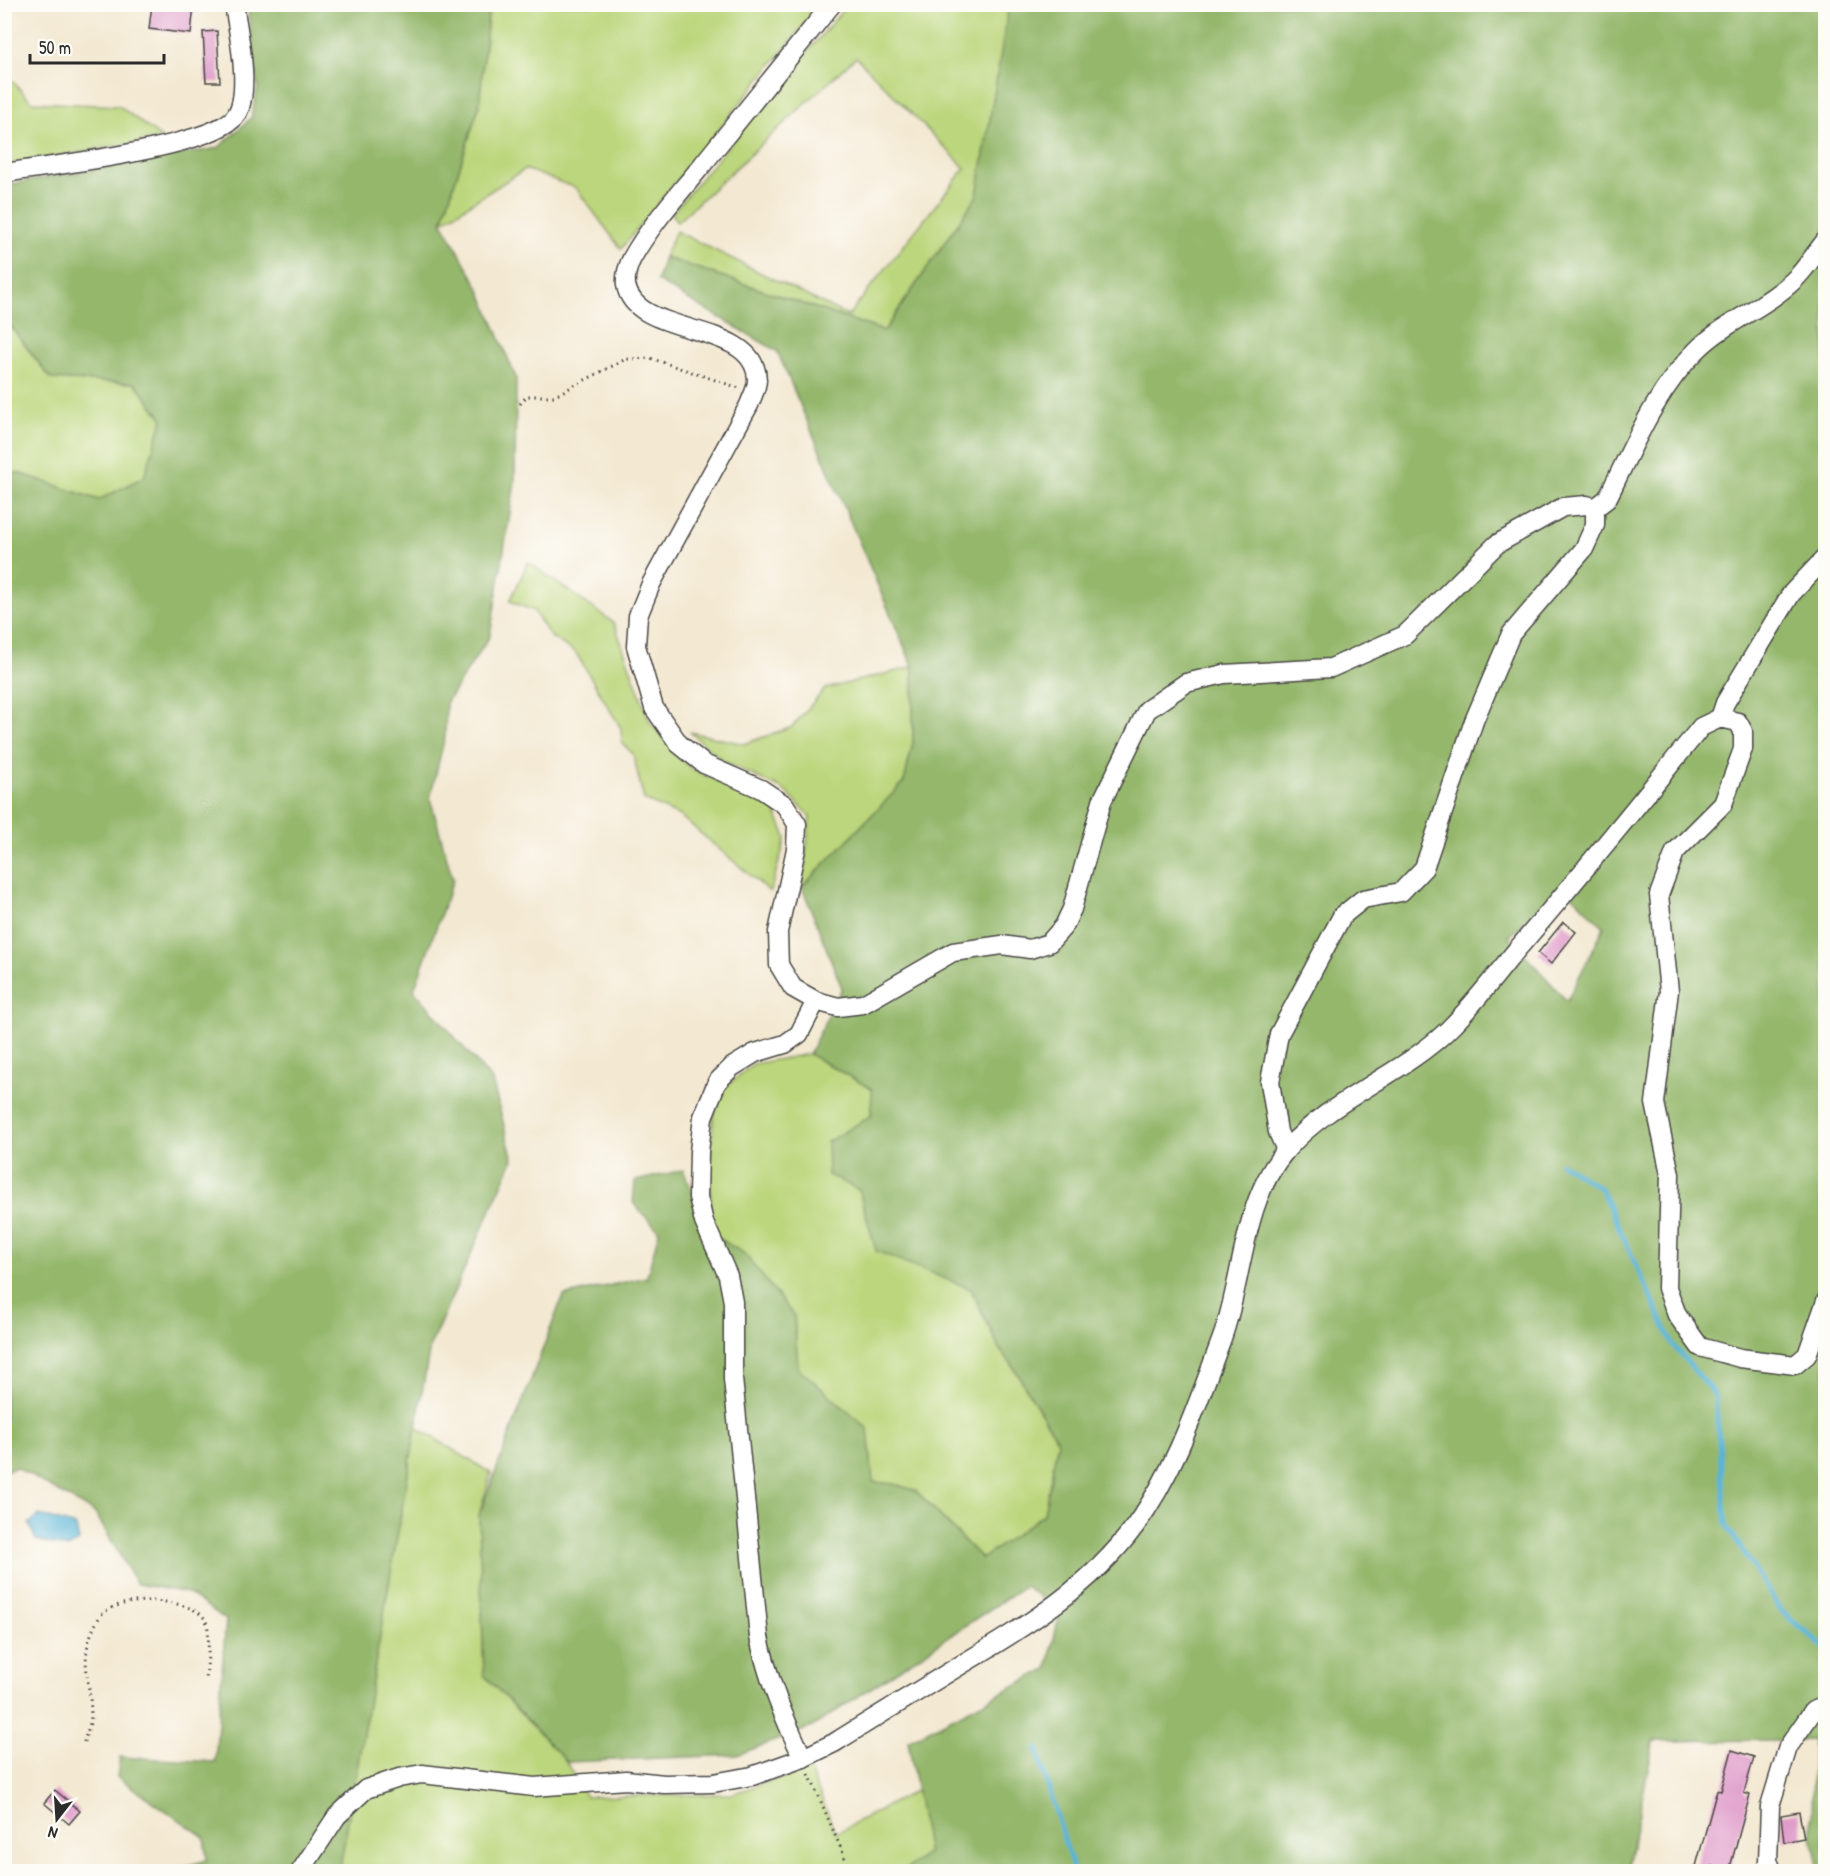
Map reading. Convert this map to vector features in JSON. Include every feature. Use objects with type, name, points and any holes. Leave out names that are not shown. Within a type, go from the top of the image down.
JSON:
[{"type":"street","points":[[4,173],[180,143],[226,126],[237,113],[242,95],[242,54],[234,4]]},
{"type":"street","points":[[832,4],[659,220],[632,259],[627,270],[626,284],[631,298],[643,311],[734,345],[749,356],[756,368],[757,382],[749,405],[651,584],[638,616],[636,645],[654,708],[678,744],[704,764],[761,789],[785,805],[797,824],[796,849],[778,933],[779,965],[793,988],[816,1001],[838,1007],[863,1004],[954,952],[1002,945],[1030,949],[1049,944],[1064,926],[1072,909],[1102,801],[1147,710],[1186,683],[1224,674],[1331,668],[1405,635],[1497,544],[1563,507],[1587,505],[1595,508]]},
{"type":"street","points":[[1595,508],[1607,499],[1648,419],[1695,352],[1718,330],[1758,308],[1795,279],[1826,240]]},
{"type":"street","points":[[1286,1150],[1278,1132],[1270,1082],[1279,1034],[1342,916],[1363,899],[1401,892],[1425,868],[1474,721],[1511,634],[1584,549],[1596,525],[1595,508]]},
{"type":"street","points":[[1720,718],[1725,703],[1791,594],[1826,557]]},
{"type":"street","points":[[300,1872],[338,1816],[366,1789],[399,1778],[422,1774],[534,1787],[626,1780],[664,1784],[713,1783],[752,1776],[803,1758],[834,1743],[1039,1618],[1092,1576],[1135,1527],[1164,1480],[1196,1407],[1227,1322],[1257,1202],[1268,1176],[1286,1150],[1314,1123],[1415,1057],[1448,1030],[1581,875],[1701,727],[1720,718],[1738,722],[1743,730],[1743,749],[1723,804],[1675,852],[1659,895],[1670,991],[1655,1103],[1670,1174],[1667,1288],[1677,1315],[1700,1347],[1740,1358],[1795,1365],[1807,1355],[1826,1301]]},
{"type":"street","points":[[803,1758],[782,1714],[766,1671],[759,1637],[733,1379],[733,1302],[728,1276],[704,1222],[698,1197],[699,1152],[703,1117],[717,1082],[732,1067],[755,1053],[785,1044],[799,1034],[816,1001]]},
{"type":"street","points":[[1773,1872],[1768,1861],[1770,1806],[1788,1747],[1813,1711],[1826,1706]]},
{"type":"path","points":[[520,404],[527,396],[554,396],[626,359],[650,358],[738,387],[749,405]]},
{"type":"path","points":[[84,1742],[91,1717],[84,1659],[99,1617],[118,1603],[168,1601],[202,1614],[207,1623],[206,1680]]},
{"type":"path","points":[[803,1758],[851,1872]]},
{"type":"green space","points":[[247,5],[489,5],[479,106],[442,222],[480,290],[516,378],[515,482],[490,636],[446,703],[445,736],[430,798],[453,880],[414,990],[492,1080],[513,1160],[430,1346],[340,1867],[343,1871],[169,1871],[207,1860],[204,1837],[117,1777],[120,1757],[215,1762],[226,1620],[188,1593],[137,1584],[95,1513],[16,1467],[5,1471],[5,473],[19,473],[99,500],[144,477],[163,419],[135,383],[51,379],[5,318],[5,185],[218,148],[251,118],[258,87]]},
{"type":"green space","points":[[489,5],[820,5],[621,249],[576,188],[525,169],[442,222],[479,106]]},
{"type":"green space","points":[[847,5],[1009,5],[977,196],[884,331],[664,257],[676,231],[848,316],[965,168],[856,57],[677,222],[672,213]]},
{"type":"green space","points":[[1009,5],[1825,5],[1825,1871],[1819,1871],[1812,1836],[1813,1740],[1654,1741],[1627,1870],[1629,1871],[903,1871],[928,1853],[908,1741],[1047,1669],[1060,1612],[1025,1586],[812,1727],[737,1755],[567,1762],[484,1675],[479,1515],[563,1296],[647,1277],[659,1231],[633,1203],[635,1181],[683,1170],[712,1234],[745,1254],[794,1316],[798,1368],[868,1429],[873,1482],[894,1484],[916,1491],[982,1559],[1044,1514],[1058,1441],[1011,1363],[1000,1350],[971,1289],[876,1251],[859,1190],[828,1175],[827,1142],[871,1116],[872,1089],[809,1054],[842,988],[802,887],[904,782],[913,743],[913,667],[777,351],[657,281],[664,257],[884,331],[977,196]],"holes":[[[1562,885],[1604,927],[1567,1001],[1509,937]]]},
{"type":"green space","points":[[4,72],[32,102],[119,106],[162,138],[5,165]]},
{"type":"green space","points":[[4,318],[51,379],[135,383],[163,419],[144,477],[99,500],[19,473],[5,473]]},
{"type":"green space","points":[[528,562],[614,623],[650,722],[690,768],[774,808],[786,838],[770,892],[680,816],[644,800],[633,754],[622,743],[621,728],[576,653],[550,636],[534,611],[510,601]]},
{"type":"green space","points":[[913,667],[913,743],[904,782],[802,887],[810,816],[784,790],[723,761],[690,732],[744,744],[792,727],[825,689]]},
{"type":"green space","points":[[809,1054],[872,1089],[871,1116],[827,1143],[859,1190],[877,1251],[971,1289],[1000,1350],[1011,1363],[1058,1441],[1044,1514],[982,1559],[916,1491],[894,1484],[873,1483],[868,1429],[798,1368],[794,1316],[712,1234],[710,1170],[713,1118],[721,1091],[753,1064]]},
{"type":"green space","points":[[416,1427],[491,1473],[479,1515],[484,1675],[567,1762],[586,1797],[731,1794],[809,1769],[836,1833],[917,1790],[928,1853],[903,1872],[343,1872],[340,1867]]},
{"type":"water","points":[[39,1515],[76,1526],[79,1541],[68,1548],[36,1540],[29,1524]]},
{"type":"building","points":[[152,4],[194,4],[191,34],[149,29]]},
{"type":"building","points":[[217,31],[220,82],[206,82],[203,32]]},
{"type":"building","points":[[1563,922],[1576,932],[1551,964],[1538,953]]},
{"type":"building","points":[[1732,1750],[1754,1757],[1744,1793],[1750,1795],[1729,1871],[1712,1866],[1711,1870],[1696,1866],[1717,1790],[1721,1791]]},
{"type":"building","points":[[55,1790],[80,1811],[69,1824],[44,1803]]},
{"type":"building","points":[[1799,1812],[1804,1838],[1784,1842],[1781,1815]]},
{"type":"waterway","points":[[1561,1163],[1601,1189],[1673,1345],[1715,1395],[1726,1524],[1781,1611],[1826,1649]]},
{"type":"waterway","points":[[1037,1749],[1074,1872]]}]
